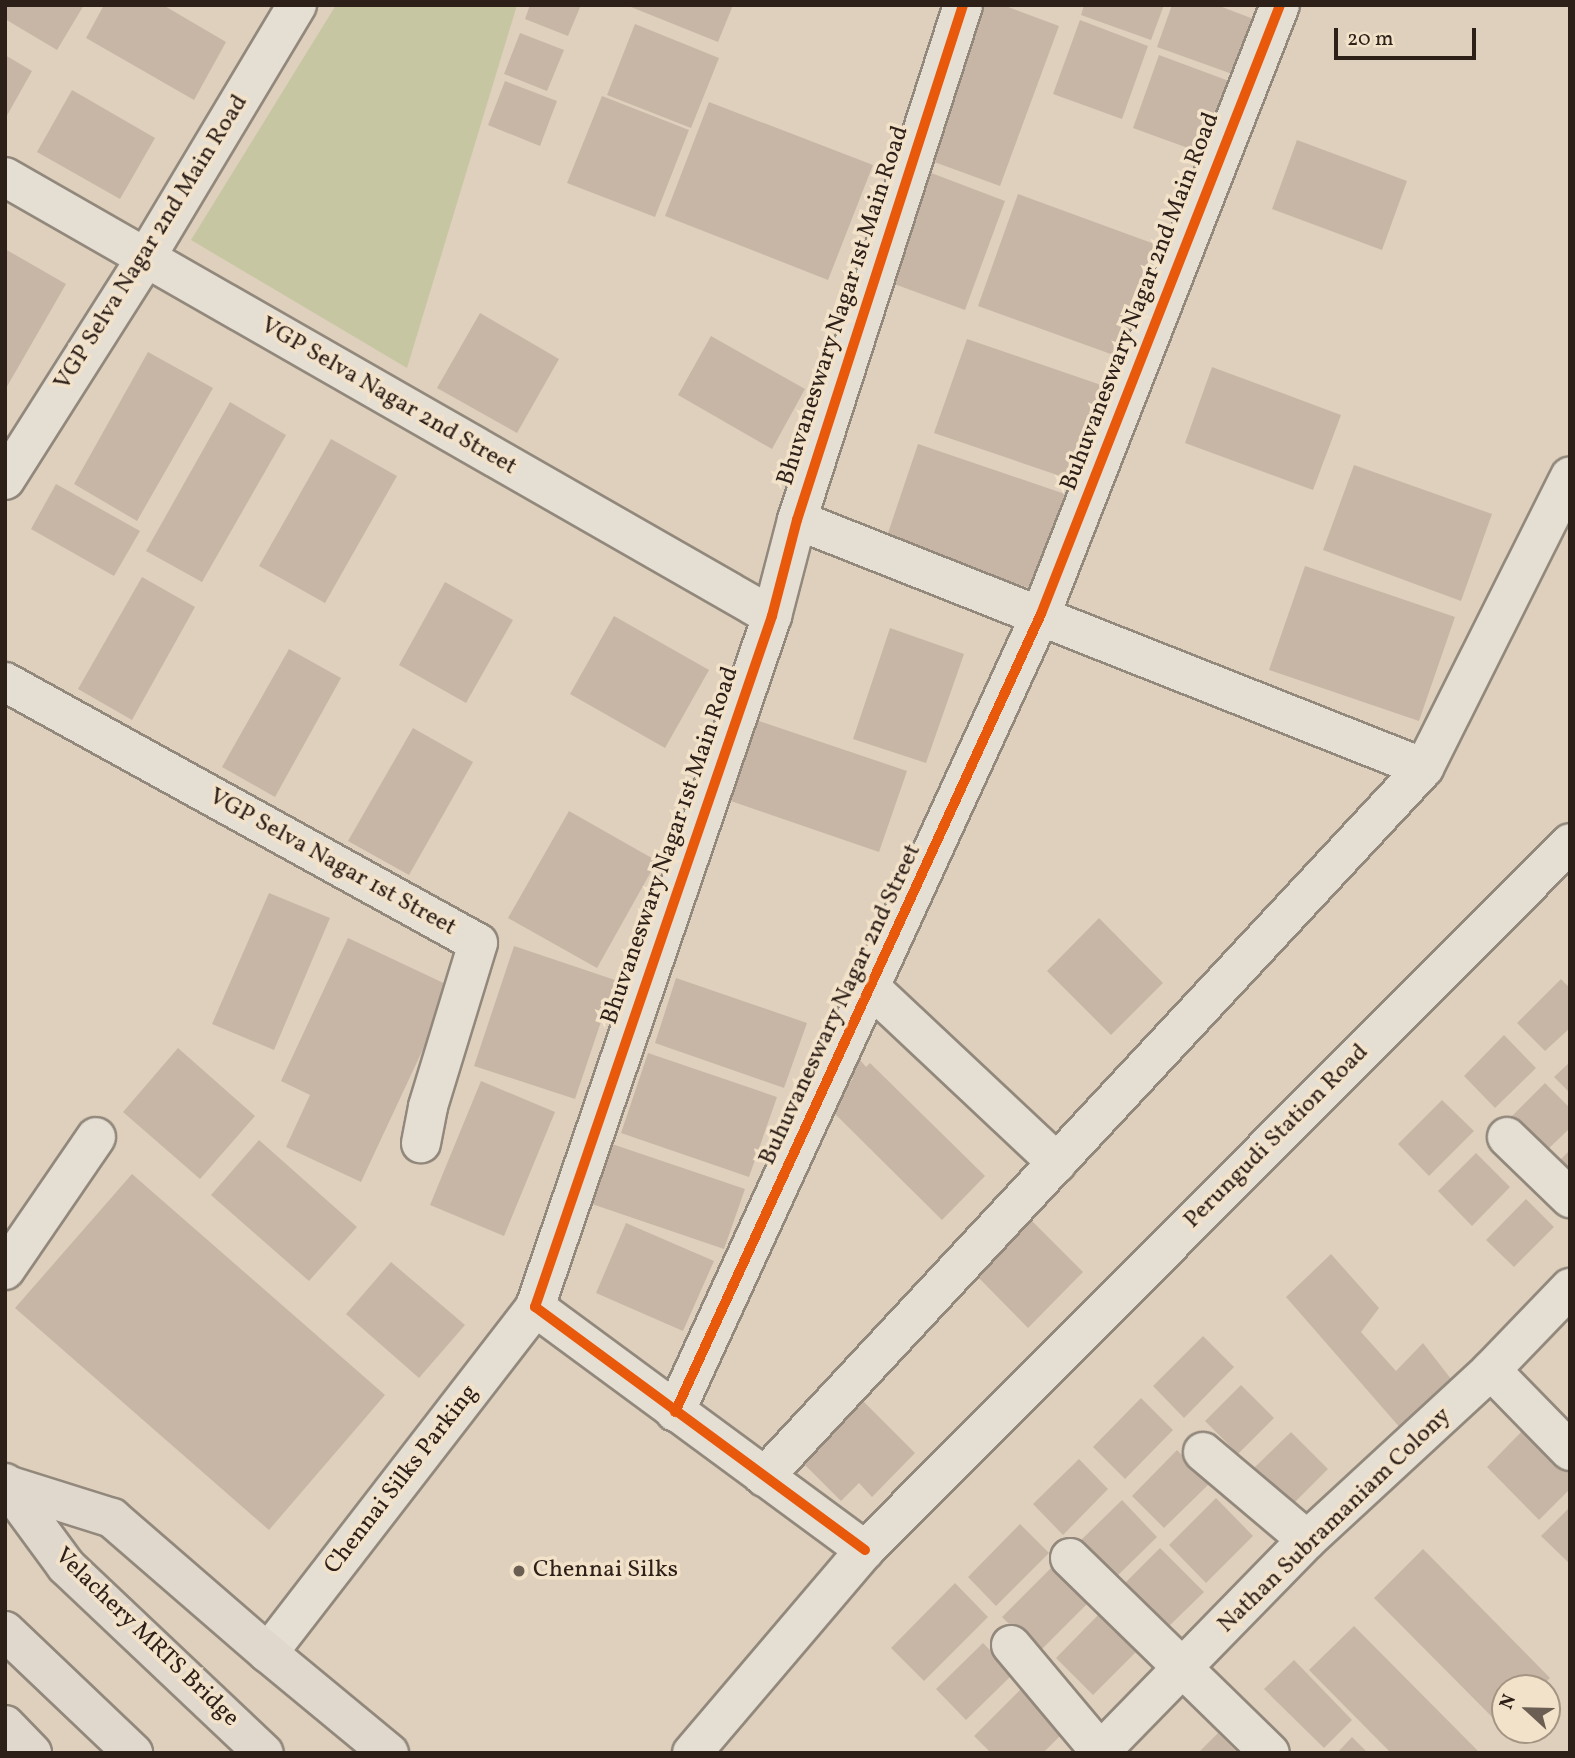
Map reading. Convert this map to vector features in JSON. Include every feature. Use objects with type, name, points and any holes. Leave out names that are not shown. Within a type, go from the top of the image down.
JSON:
[{"type":"main road","points":[[6,1484],[112,1518],[268,1653],[390,1753]]},
{"type":"main road","name":"Velachery MRTS Bridge","points":[[6,1484],[66,1566],[264,1753]]},
{"type":"main road","points":[[5,1631],[133,1753]]},
{"type":"main road","points":[[5,1725],[33,1753]]},
{"type":"street","name":"VGP Selva Nagar 2nd Main Road","points":[[5,480],[145,259],[298,5]]},
{"type":"street","name":"Bhuvaneswary Nagar 1st Main Road","points":[[536,1307],[772,616],[797,520],[963,5]]},
{"type":"street","name":"Buhuvaneswary Nagar 2nd Main Road","points":[[1041,614],[1280,5]]},
{"type":"street","name":"VGP Selva Nagar 2nd Street","points":[[5,177],[772,616]]},
{"type":"street","points":[[764,1477],[1424,768],[1570,476]]},
{"type":"street","points":[[797,520],[1041,614],[1424,768]]},
{"type":"street","name":"Buhuvaneswary Nagar 2nd Street","points":[[676,1412],[872,989],[1041,614]]},
{"type":"street","name":"VGP Selva Nagar 1st Street","points":[[5,682],[478,943],[428,1107],[421,1143]]},
{"type":"street","name":"Perungudi Station Road","points":[[692,1753],[865,1550],[1570,843]]},
{"type":"street","points":[[872,989],[1057,1163]]},
{"type":"street","points":[[5,1270],[96,1137]]},
{"type":"street","points":[[1507,1138],[1570,1198]]},
{"type":"street","name":"Nathan Subramaniam Colony","points":[[1099,1752],[1185,1668],[1307,1540],[1491,1370],[1570,1288]]},
{"type":"street","points":[[536,1307],[865,1550]]},
{"type":"street","name":"Chennai Silks Parking","points":[[268,1653],[536,1307]]},
{"type":"street","points":[[1491,1370],[1570,1451]]},
{"type":"street","points":[[1203,1452],[1307,1540]]},
{"type":"street","points":[[1070,1558],[1270,1753]]},
{"type":"street","points":[[1011,1645],[1099,1752]]},
{"type":"green space","points":[[336,5],[517,5],[407,368],[191,240]]},
{"type":"building","points":[[5,5],[84,5],[57,50],[5,19]]},
{"type":"building","points":[[104,5],[163,5],[226,42],[194,100],[86,38]]},
{"type":"building","points":[[530,5],[581,5],[568,36],[525,19]]},
{"type":"building","points":[[626,5],[733,5],[718,42]]},
{"type":"building","points":[[982,5],[1003,5],[1059,26],[1000,186],[926,159]]},
{"type":"building","points":[[1084,5],[1164,5],[1151,40],[1081,15]]},
{"type":"building","points":[[1172,5],[1217,5],[1256,20],[1235,75],[1157,47]]},
{"type":"building","points":[[1080,20],[1148,46],[1122,119],[1053,94]]},
{"type":"building","points":[[635,24],[719,58],[691,128],[607,95]]},
{"type":"building","points":[[520,33],[564,50],[547,91],[504,74]]},
{"type":"building","points":[[5,55],[32,71],[5,119]]},
{"type":"building","points":[[1159,55],[1237,84],[1210,156],[1133,128]]},
{"type":"building","points":[[505,81],[557,101],[540,146],[488,125]]},
{"type":"building","points":[[72,90],[155,138],[120,199],[37,152]]},
{"type":"building","points":[[602,96],[689,130],[655,217],[567,183]]},
{"type":"building","points":[[709,102],[873,165],[828,280],[665,216]]},
{"type":"building","points":[[1297,140],[1407,181],[1382,250],[1272,209]]},
{"type":"building","points":[[926,171],[1005,201],[965,310],[886,281]]},
{"type":"building","points":[[1018,194],[1160,246],[1119,357],[978,306]]},
{"type":"building","points":[[5,249],[66,284],[5,390]]},
{"type":"building","points":[[480,313],[559,359],[517,433],[437,388]]},
{"type":"building","points":[[711,336],[805,389],[772,449],[678,395]]},
{"type":"building","points":[[967,339],[1104,386],[1072,480],[934,433]]},
{"type":"building","points":[[148,352],[213,388],[137,521],[74,484]]},
{"type":"building","points":[[1212,367],[1341,415],[1313,490],[1185,443]]},
{"type":"building","points":[[230,402],[286,435],[202,582],[146,551]]},
{"type":"building","points":[[331,439],[397,476],[325,603],[259,566]]},
{"type":"building","points":[[918,444],[1065,494],[1032,589],[886,539]]},
{"type":"building","points":[[1354,465],[1492,514],[1461,601],[1323,550]]},
{"type":"building","points":[[56,484],[140,531],[114,576],[31,529]]},
{"type":"building","points":[[1305,566],[1455,617],[1419,721],[1269,670]]},
{"type":"building","points":[[142,577],[195,607],[132,720],[78,689]]},
{"type":"building","points":[[445,582],[513,620],[466,703],[399,665]]},
{"type":"building","points":[[614,616],[709,670],[665,748],[570,694]]},
{"type":"building","points":[[890,628],[964,654],[926,763],[853,739]]},
{"type":"building","points":[[289,649],[341,678],[275,797],[222,767]]},
{"type":"building","points":[[756,720],[907,771],[879,852],[728,800]]},
{"type":"building","points":[[413,728],[473,762],[409,875],[348,841]]},
{"type":"building","points":[[569,811],[657,861],[597,968],[508,918]]},
{"type":"building","points":[[269,893],[330,918],[274,1050],[212,1024]]},
{"type":"building","points":[[1099,918],[1163,983],[1111,1035],[1047,971]]},
{"type":"building","points":[[348,938],[452,987],[361,1182],[286,1147],[310,1095],[281,1081]]},
{"type":"building","points":[[514,946],[615,980],[575,1099],[474,1066]]},
{"type":"building","points":[[676,978],[807,1023],[784,1088],[655,1043]]},
{"type":"building","points":[[1561,979],[1570,988],[1570,1028],[1545,1051],[1517,1023]]},
{"type":"building","points":[[1504,1035],[1536,1068],[1495,1108],[1464,1076]]},
{"type":"building","points":[[178,1048],[255,1116],[200,1179],[123,1112]]},
{"type":"building","points":[[648,1053],[777,1097],[749,1177],[621,1133]]},
{"type":"building","points":[[860,1060],[866,1067],[870,1063],[985,1176],[942,1220],[832,1111],[842,1101],[837,1095],[853,1079],[847,1073]]},
{"type":"building","points":[[1570,1062],[1570,1093],[1554,1077]]},
{"type":"building","points":[[481,1081],[555,1112],[504,1236],[430,1205]]},
{"type":"building","points":[[1545,1083],[1570,1108],[1570,1128],[1544,1153],[1510,1118]]},
{"type":"building","points":[[1442,1100],[1474,1131],[1429,1176],[1398,1144]]},
{"type":"building","points":[[259,1140],[357,1227],[309,1281],[211,1195]]},
{"type":"building","points":[[609,1143],[745,1189],[724,1249],[589,1203]]},
{"type":"building","points":[[1570,1150],[1570,1178],[1556,1164]]},
{"type":"building","points":[[1476,1153],[1510,1187],[1472,1226],[1438,1191]]},
{"type":"building","points":[[132,1174],[385,1395],[269,1530],[15,1308]]},
{"type":"building","points":[[1526,1199],[1554,1227],[1514,1267],[1486,1240]]},
{"type":"building","points":[[1032,1221],[1083,1272],[1028,1328],[969,1268],[1013,1224],[1021,1232]]},
{"type":"building","points":[[626,1223],[714,1261],[683,1331],[596,1293]]},
{"type":"building","points":[[1331,1254],[1379,1308],[1361,1332],[1396,1371],[1423,1343],[1455,1384],[1402,1430],[1286,1297]]},
{"type":"building","points":[[391,1262],[465,1325],[419,1378],[346,1314]]},
{"type":"building","points":[[1203,1336],[1234,1367],[1184,1418],[1153,1386]]},
{"type":"building","points":[[1241,1385],[1274,1418],[1238,1454],[1205,1421]]},
{"type":"building","points":[[853,1391],[915,1453],[872,1497],[859,1483],[841,1501],[792,1452]]},
{"type":"building","points":[[1141,1398],[1173,1430],[1125,1479],[1093,1447]]},
{"type":"building","points":[[1529,1424],[1570,1465],[1570,1489],[1539,1520],[1487,1467]]},
{"type":"building","points":[[1291,1432],[1328,1469],[1291,1506],[1254,1468]]},
{"type":"building","points":[[1177,1450],[1210,1483],[1164,1528],[1132,1496]]},
{"type":"building","points":[[1079,1459],[1108,1489],[1063,1535],[1033,1504]]},
{"type":"building","points":[[1216,1498],[1253,1536],[1206,1583],[1169,1545]]},
{"type":"building","points":[[1122,1500],[1157,1537],[1114,1579],[1078,1543]]},
{"type":"building","points":[[1570,1507],[1570,1564],[1541,1536]]},
{"type":"building","points":[[1020,1524],[1049,1553],[996,1606],[968,1577]]},
{"type":"building","points":[[1160,1548],[1204,1592],[1166,1629],[1123,1585]]},
{"type":"building","points":[[1423,1549],[1546,1674],[1491,1674],[1491,1716],[1374,1598]]},
{"type":"building","points":[[1055,1564],[1091,1600],[1038,1653],[1002,1617]]},
{"type":"building","points":[[955,1583],[988,1617],[924,1681],[891,1648]]},
{"type":"building","points":[[1103,1610],[1140,1648],[1093,1695],[1056,1658]]},
{"type":"building","points":[[1354,1626],[1480,1753],[1391,1753],[1309,1670]]},
{"type":"building","points":[[983,1643],[1013,1674],[966,1720],[936,1689]]},
{"type":"building","points":[[1294,1660],[1352,1720],[1324,1748],[1264,1689]]},
{"type":"building","points":[[1023,1687],[1066,1730],[1043,1753],[991,1753],[974,1736]]},
{"type":"building","points":[[1218,1733],[1238,1753],[1198,1753]]},
{"type":"building","points":[[1352,1737],[1368,1753],[1337,1753]]},
{"type":"cycle path","points":[[865,1550],[535,1307],[772,616],[797,520],[963,5]]},
{"type":"cycle path","points":[[675,1412],[1041,614],[1280,5]]},
{"type":"place","name":"Chennai Silks","points":[[519,1571]]}]
